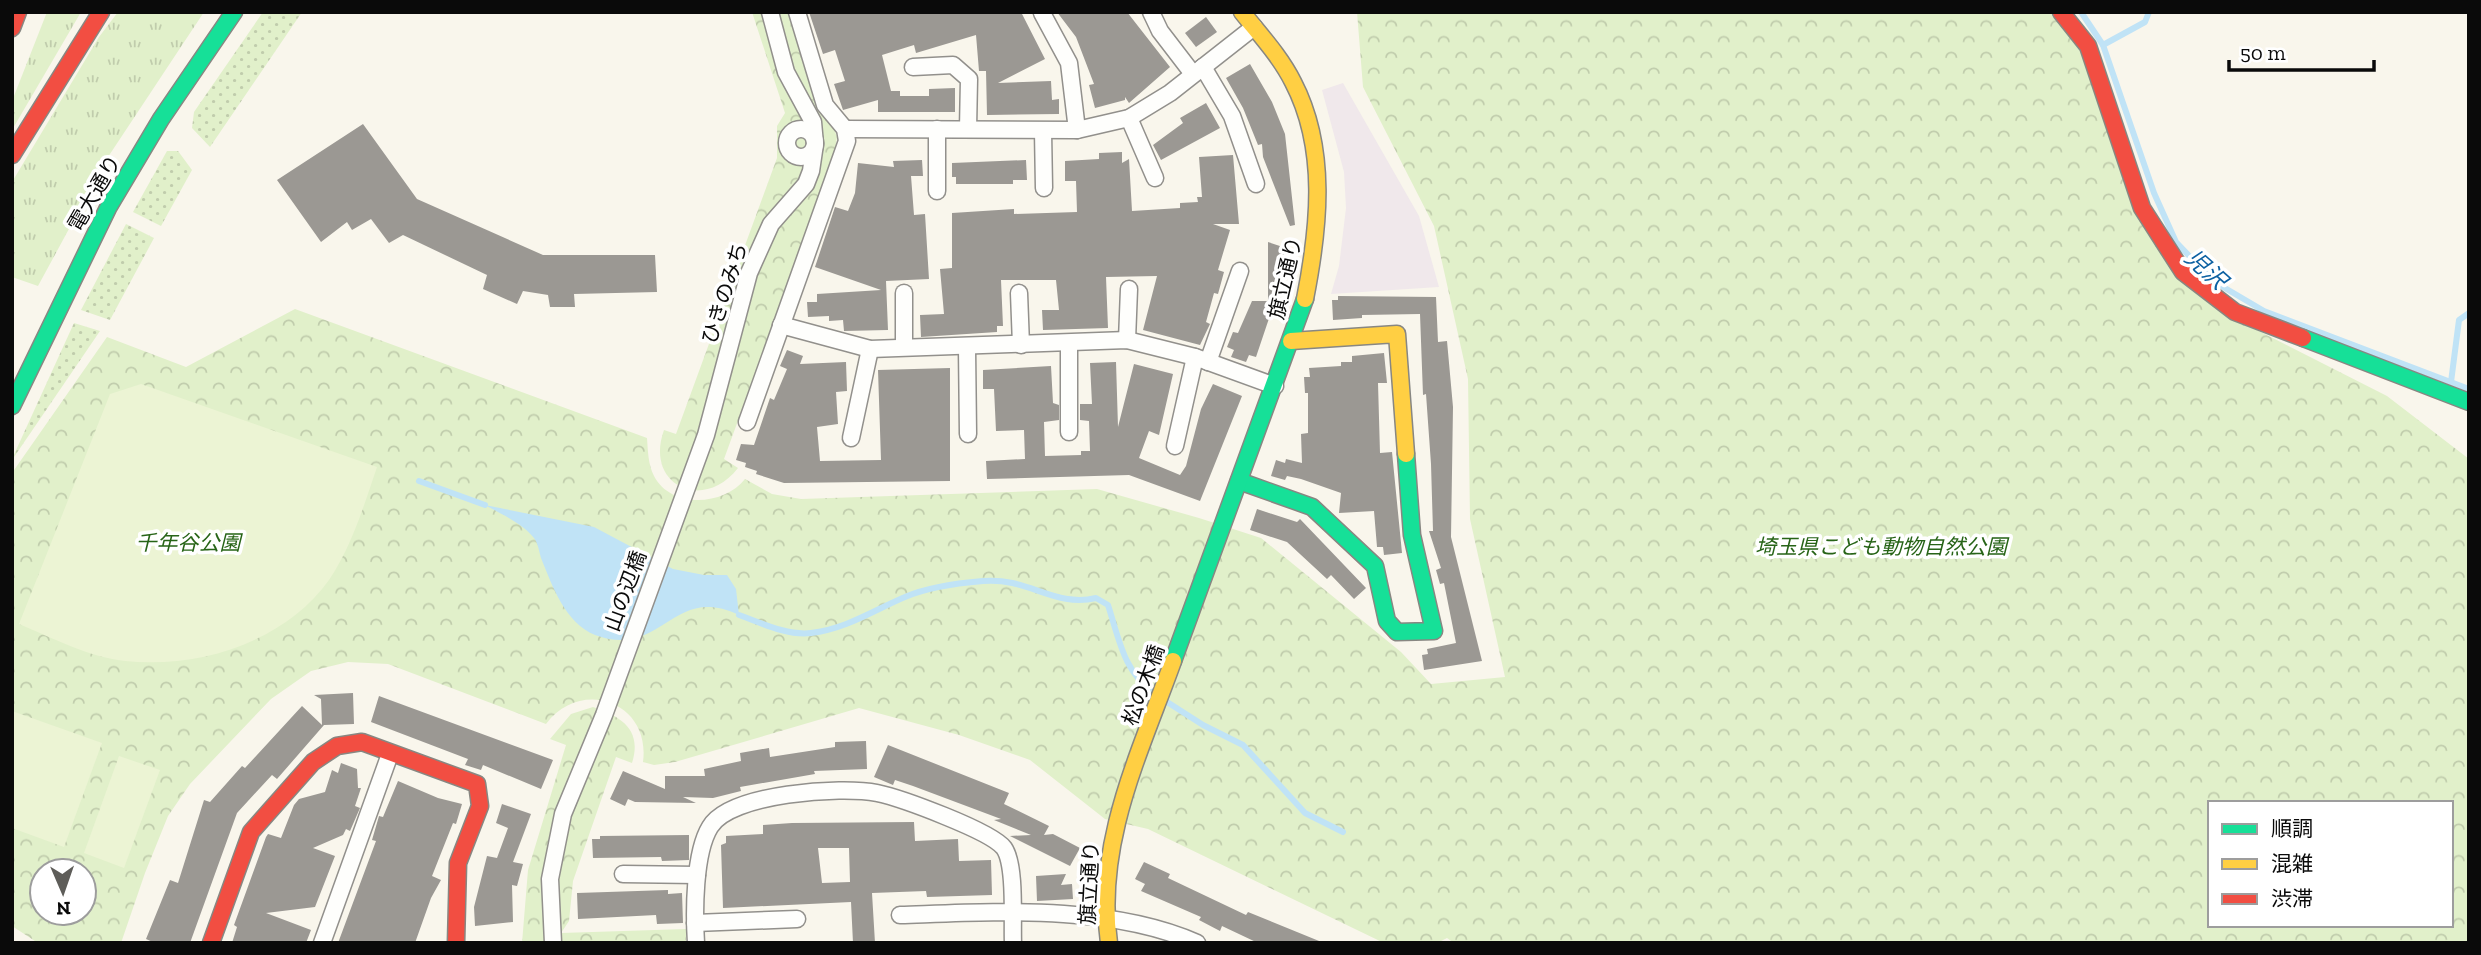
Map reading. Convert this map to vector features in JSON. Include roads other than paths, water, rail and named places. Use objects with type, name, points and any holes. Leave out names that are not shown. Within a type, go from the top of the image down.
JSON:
[{"type":"main road","points":[[12,28],[18,12]]},
{"type":"main road","points":[[12,155],[101,12]]},
{"type":"main road","name":"電大通り","points":[[12,406],[108,208],[161,119],[234,12]]},
{"type":"main road","name":"旗立通り","points":[[1211,560],[1291,341],[1317,248],[1319,200],[1315,156],[1305,114],[1277,55],[1242,12]]},
{"type":"main road","points":[[2061,12],[2088,46],[2142,208],[2183,272],[2235,312],[2469,402]]},
{"type":"main road","points":[[1239,481],[1312,507],[1375,565],[1387,621],[1397,632],[1434,631],[1412,535],[1397,334],[1291,341]]},
{"type":"main road","name":"松の木橋","points":[[1114,824],[1211,560]]},
{"type":"main road","points":[[211,943],[251,832],[313,762],[337,747],[362,742],[477,784],[480,806],[458,863],[456,943]]},
{"type":"main road","name":"旗立通り","points":[[1109,943],[1105,920],[1114,824]]},
{"type":"street","name":"ひきのみち","points":[[687,481],[713,410],[749,272],[771,224],[806,184],[815,144],[813,122],[786,72],[770,12]]},
{"type":"street","points":[[747,422],[845,153],[847,141],[845,129],[825,104],[797,12]]},
{"type":"street","points":[[1151,12],[1160,31],[1198,70],[1232,116],[1256,184]]},
{"type":"street","points":[[1042,13],[1069,63],[1077,130]]},
{"type":"street","points":[[845,129],[1077,130],[1129,118],[1152,106],[1254,27]]},
{"type":"street","points":[[913,67],[954,65],[969,79],[968,129]]},
{"type":"street","points":[[1129,118],[1155,178]]},
{"type":"street","points":[[937,129],[937,191]]},
{"type":"street","points":[[1043,131],[1044,188]]},
{"type":"street","points":[[1175,446],[1201,359],[1240,271]]},
{"type":"street","points":[[1127,340],[1129,289]]},
{"type":"street","points":[[904,293],[904,347]]},
{"type":"street","points":[[1019,293],[1021,345]]},
{"type":"street","points":[[781,325],[870,349],[967,348],[1127,340],[1201,359],[1275,386]]},
{"type":"street","points":[[1069,343],[1069,432]]},
{"type":"street","points":[[967,348],[968,434]]},
{"type":"street","points":[[851,438],[870,349]]},
{"type":"street","name":"山の辺橋","points":[[552,943],[548,901],[556,838],[576,776],[604,715],[687,481]]},
{"type":"street","points":[[323,943],[390,754]]},
{"type":"street","points":[[696,943],[696,875],[710,827],[729,810],[753,803],[837,789],[879,794],[990,835],[1006,850],[1010,868],[1013,943]]},
{"type":"street","points":[[623,874],[696,875]]},
{"type":"street","points":[[900,915],[1011,911],[1105,920],[1157,930],[1197,943]]},
{"type":"street","points":[[695,923],[797,919]]},
{"type":"water","points":[[485,505],[594,527],[673,569],[704,575],[727,575],[736,589],[739,615],[716,608],[697,608],[637,638],[618,640],[595,635],[575,622],[561,602],[534,538],[517,523]]},
{"type":"waterway","name":"児沢","points":[[2081,12],[2103,45],[2154,193],[2176,242],[2213,281],[2264,311],[2469,389]]},
{"type":"waterway","points":[[2103,45],[2145,22],[2149,12]]},
{"type":"waterway","points":[[2451,382],[2459,320],[2469,313]]},
{"type":"waterway","points":[[419,481],[485,505]]},
{"type":"waterway","points":[[739,615],[784,631],[811,633],[848,623],[924,591],[983,581],[1014,583],[1067,599],[1096,598],[1108,605],[1129,666],[1155,694]]},
{"type":"waterway","points":[[1164,700],[1203,725],[1243,745],[1305,813],[1343,832]]},
{"type":"park label","name":"千年谷公園","points":[[188,542]]},
{"type":"park label","name":"埼玉県こども動物自然公園","points":[[1881,546]]}]
